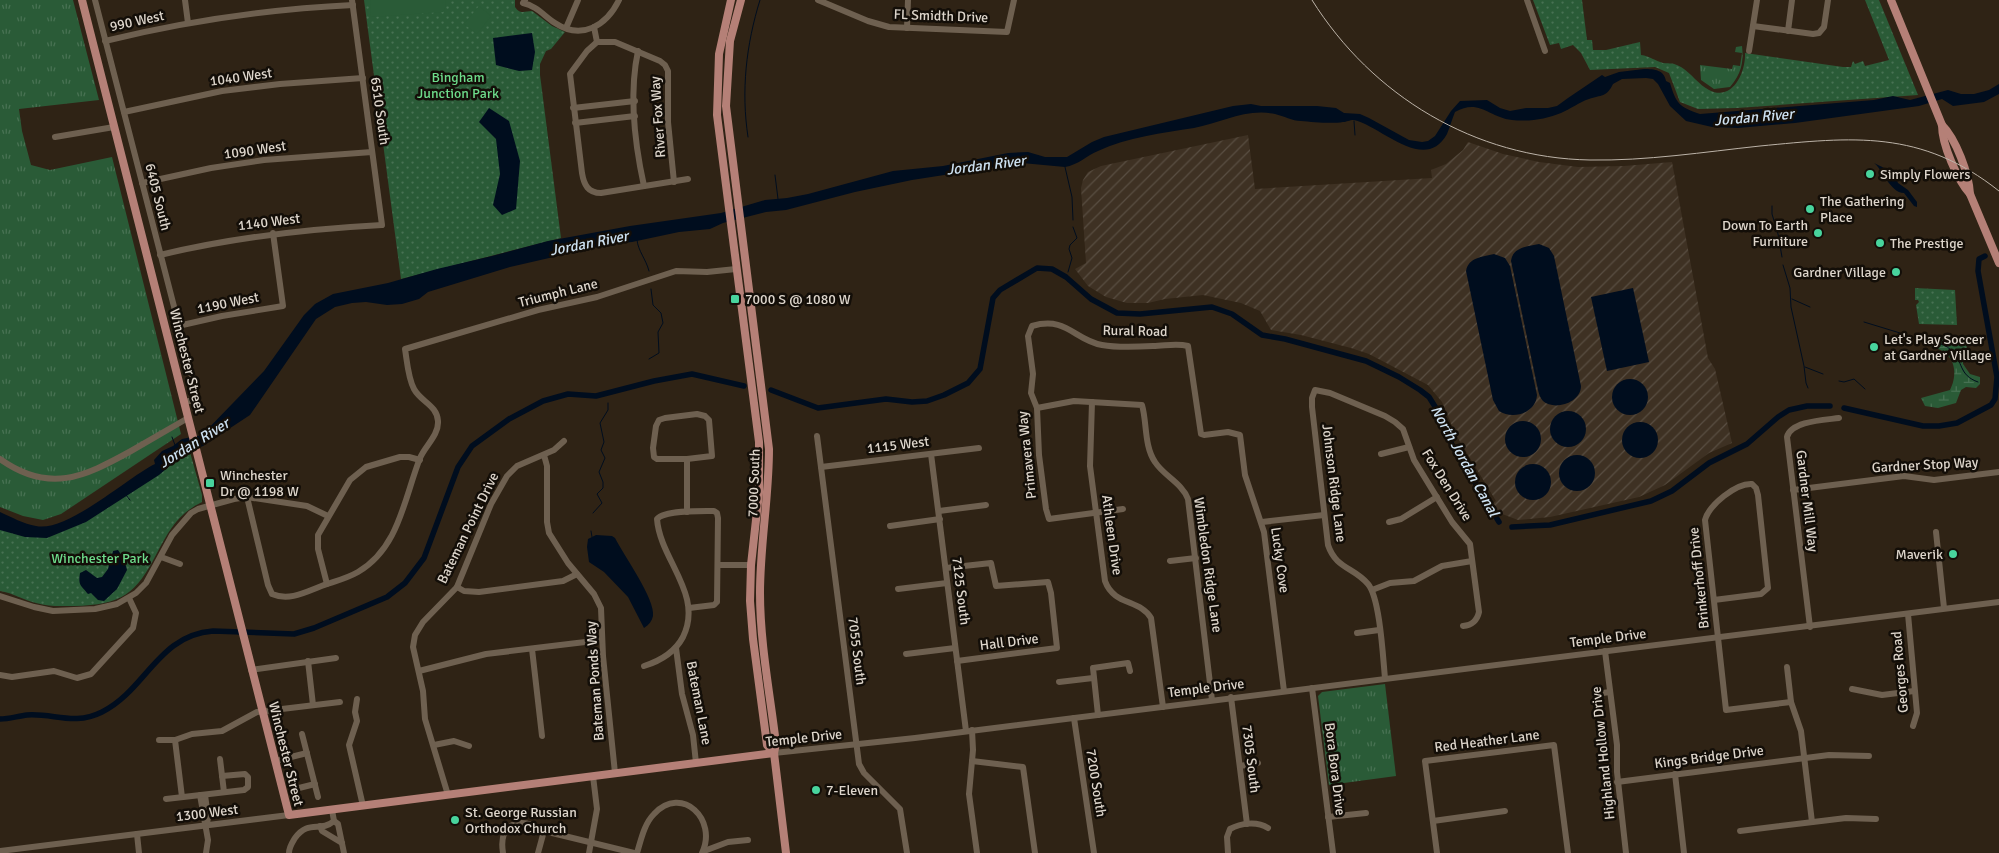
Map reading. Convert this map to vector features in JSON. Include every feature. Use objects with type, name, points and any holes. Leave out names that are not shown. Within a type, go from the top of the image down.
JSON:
[{"type":"main road","name":"Winchester Street","points":[[82,0],[289,816]]},
{"type":"main road","name":"7000 South","points":[[731,0],[721,46],[717,88],[718,127],[759,442],[759,493],[751,565],[750,601],[767,746],[774,753]]},
{"type":"main road","name":"7000 South","points":[[741,0],[730,41],[726,86],[728,128],[769,449],[768,500],[760,571],[760,612],[776,744],[774,753],[786,853]]},
{"type":"main road","points":[[1891,0],[1935,109],[1942,124],[1950,132],[1970,182],[1970,194],[1999,263]]},
{"type":"main road","name":"Temple Drive","points":[[417,799],[774,753]]},
{"type":"main road","name":"1300 West","points":[[289,816],[417,799]]},
{"type":"street","name":"6405 South","points":[[95,0],[195,388],[194,400],[184,402]]},
{"type":"street","points":[[185,0],[188,23]]},
{"type":"street","points":[[566,28],[578,0]]},
{"type":"street","points":[[524,2],[533,6],[555,23],[566,28],[579,30],[594,27],[608,18],[619,0]]},
{"type":"street","name":"FL Smidth Drive","points":[[818,0],[875,24],[907,28],[1007,32],[1014,0]]},
{"type":"street","points":[[907,28],[908,0]]},
{"type":"street","points":[[1527,0],[1545,51]]},
{"type":"street","points":[[1749,50],[1756,0]]},
{"type":"street","points":[[1788,31],[1792,0]]},
{"type":"street","points":[[1753,26],[1813,34],[1821,32],[1826,21],[1828,0]]},
{"type":"street","name":"990 West","points":[[105,40],[188,23],[270,11],[353,2]]},
{"type":"street","name":"6510 South","points":[[353,2],[382,226]]},
{"type":"street","points":[[594,27],[597,42],[587,51],[570,74],[582,173],[588,189],[601,193],[688,179]]},
{"type":"street","name":"River Fox Way","points":[[597,42],[615,42],[660,61],[667,68],[668,122],[674,182]]},
{"type":"street","points":[[638,51],[635,70],[635,116],[644,186]]},
{"type":"street","name":"1040 West","points":[[124,112],[222,92],[280,84],[363,78]]},
{"type":"street","points":[[573,108],[635,101]]},
{"type":"street","points":[[575,123],[635,116]]},
{"type":"street","points":[[55,137],[114,127]]},
{"type":"street","name":"1090 West","points":[[142,183],[211,168],[264,160],[372,152]]},
{"type":"street","name":"1140 West","points":[[160,255],[214,242],[273,233],[382,226]]},
{"type":"street","name":"1190 West","points":[[178,326],[222,316],[283,306],[273,233]]},
{"type":"street","name":"Triumph Lane","points":[[420,460],[438,425],[437,414],[432,406],[414,389],[405,349],[538,310],[597,297],[676,271],[707,272],[736,269]]},
{"type":"street","name":"Rural Road","points":[[1030,329],[1032,326],[1060,325],[1073,330],[1089,341],[1101,345],[1138,347],[1179,344],[1188,346],[1191,356],[1201,434],[1234,432],[1240,435]]},
{"type":"street","name":"Primavera Way","points":[[1030,329],[1028,336],[1032,374],[1030,393],[1037,408],[1039,455],[1046,510],[1049,519],[1096,512]]},
{"type":"street","points":[[180,384],[192,380]]},
{"type":"street","name":"Fox Den Drive","points":[[1315,390],[1330,393],[1395,422],[1405,434],[1414,460],[1452,522],[1467,539],[1479,612],[1478,618],[1474,623],[1463,626]]},
{"type":"street","name":"Johnson Ridge Lane","points":[[1315,390],[1312,398],[1312,407],[1328,545],[1331,554],[1341,566],[1364,580],[1372,590]]},
{"type":"street","name":"Wimbledon Ridge Lane","points":[[1037,408],[1066,402],[1142,405],[1149,447],[1154,460],[1183,489],[1188,499],[1212,700]]},
{"type":"street","name":"Athleen Drive","points":[[1092,402],[1090,458],[1103,572],[1107,585],[1115,596],[1145,611],[1150,618],[1163,707]]},
{"type":"street","points":[[697,414],[705,416],[710,423],[712,456],[686,459],[657,460],[654,457],[655,433],[659,420],[697,414]]},
{"type":"street","points":[[0,459],[29,475],[51,479],[82,476],[103,467],[188,418]]},
{"type":"street","name":"Gardner Mill Way","points":[[1810,627],[1786,440],[1788,432],[1792,429],[1811,422],[1839,418]]},
{"type":"street","name":"Lucky Cove","points":[[1240,435],[1245,475],[1262,522],[1284,691]]},
{"type":"street","name":"7055 South","points":[[817,436],[856,745],[861,769],[900,809],[907,853]]},
{"type":"street","name":"Bateman Point Drive","points":[[448,795],[425,719],[423,691],[413,647],[418,629],[456,587],[491,504],[503,481],[517,466],[554,450],[564,440]]},
{"type":"street","points":[[1381,454],[1409,447]]},
{"type":"street","name":"1115 West","points":[[821,467],[979,448]]},
{"type":"street","name":"Bateman Ponds Way","points":[[544,454],[547,471],[547,528],[554,543],[600,604],[615,773]]},
{"type":"street","name":"7125 South","points":[[932,454],[957,662],[969,731],[972,761],[969,794],[977,853]]},
{"type":"street","points":[[247,498],[270,592],[278,596],[290,597],[327,584],[358,572],[372,562],[384,549],[398,522],[420,460],[400,457],[362,469],[350,480],[319,530],[317,539],[327,584]]},
{"type":"street","points":[[686,459],[687,512]]},
{"type":"street","name":"Gardner Stop Way","points":[[1792,490],[1904,476],[1934,480],[1999,472]]},
{"type":"street","name":"Brinkerhoff Drive","points":[[1714,600],[1761,594],[1768,588],[1758,495],[1754,485],[1748,484],[1743,486],[1718,501],[1707,514],[1705,528],[1726,710],[1791,702]]},
{"type":"street","points":[[1389,522],[1401,519],[1437,497]]},
{"type":"street","points":[[0,596],[53,611],[104,608],[117,604],[129,598],[146,583],[172,535],[186,518],[195,510],[210,506],[247,498],[309,506],[328,516]]},
{"type":"street","points":[[938,511],[986,505]]},
{"type":"street","points":[[1096,512],[1123,509]]},
{"type":"street","points":[[644,666],[659,660],[676,648],[686,628],[689,608],[680,579],[659,534],[657,518],[661,515],[712,511],[717,513],[717,603],[689,608]]},
{"type":"street","points":[[1262,522],[1324,515]]},
{"type":"street","points":[[890,526],[940,519]]},
{"type":"street","points":[[1936,532],[1944,608]]},
{"type":"street","points":[[161,556],[180,564]]},
{"type":"street","points":[[1170,561],[1196,558]]},
{"type":"street","points":[[1385,678],[1376,603],[1372,590],[1390,583],[1414,581],[1442,566],[1472,561]]},
{"type":"street","name":"Hall Drive","points":[[946,568],[991,563],[996,586],[1048,582],[1051,593],[1057,648],[957,662]]},
{"type":"street","points":[[718,565],[751,565]]},
{"type":"street","points":[[456,587],[464,591],[479,592],[563,581],[577,574]]},
{"type":"street","points":[[898,590],[948,583]]},
{"type":"street","points":[[0,675],[12,677],[54,671],[77,678],[91,674],[133,628],[136,612],[129,598]]},
{"type":"street","name":"Temple Drive","points":[[774,753],[856,745],[1999,602]]},
{"type":"street","name":"Georges Road","points":[[1908,614],[1917,713],[1913,726]]},
{"type":"street","points":[[1357,633],[1379,630]]},
{"type":"street","points":[[419,671],[486,654],[602,640]]},
{"type":"street","name":"Bateman Lane","points":[[676,648],[682,694],[693,735],[696,763]]},
{"type":"street","points":[[906,654],[956,648]]},
{"type":"street","points":[[532,649],[542,736]]},
{"type":"street","name":"Highland Hollow Drive","points":[[1605,651],[1626,853]]},
{"type":"street","points":[[251,670],[336,658]]},
{"type":"street","points":[[308,661],[314,705]]},
{"type":"street","points":[[1098,715],[1093,668],[1128,663],[1130,671]]},
{"type":"street","points":[[1787,667],[1791,702],[1801,731],[1812,822]]},
{"type":"street","points":[[1059,682],[1094,678]]},
{"type":"street","name":"Bora Bora Drive","points":[[1312,688],[1333,853]]},
{"type":"street","points":[[1852,689],[1882,695],[1914,691]]},
{"type":"street","points":[[1595,694],[1610,692]]},
{"type":"street","name":"7305 South","points":[[1231,697],[1247,824]]},
{"type":"street","points":[[357,699],[355,712],[357,721],[349,745],[363,806]]},
{"type":"street","points":[[158,740],[175,740],[192,734],[222,731],[262,713],[340,702]]},
{"type":"street","name":"7200 South","points":[[1074,718],[1094,853]]},
{"type":"street","points":[[302,734],[318,797]]},
{"type":"street","points":[[175,740],[182,797]]},
{"type":"street","points":[[434,745],[454,741],[469,746]]},
{"type":"street","name":"Red Heather Lane","points":[[1437,853],[1425,761],[1554,745],[1568,853]]},
{"type":"street","points":[[275,761],[307,753]]},
{"type":"street","name":"Kings Bridge Drive","points":[[1618,782],[1804,758],[1844,754],[1869,756]]},
{"type":"street","points":[[220,759],[224,792]]},
{"type":"street","points":[[972,761],[1023,767],[1035,853]]},
{"type":"street","points":[[1240,766],[1258,763]]},
{"type":"street","points":[[166,799],[247,788],[248,777],[245,774],[222,776]]},
{"type":"street","points":[[1675,774],[1684,853]]},
{"type":"street","points":[[589,853],[597,809],[593,776]]},
{"type":"street","points":[[295,789],[315,784]]},
{"type":"street","points":[[203,795],[203,818],[208,840],[206,853]]},
{"type":"street","points":[[503,853],[502,836],[506,829],[513,824],[528,823],[544,831],[636,853],[653,814],[664,806],[676,803],[686,804],[696,809],[702,817],[706,832],[703,852]]},
{"type":"street","points":[[332,810],[334,821],[338,824],[344,853]]},
{"type":"street","points":[[1433,820],[1505,812]]},
{"type":"street","points":[[1328,817],[1366,813]]},
{"type":"street","name":"1300 West","points":[[0,851],[23,851],[137,834],[289,816]]},
{"type":"street","points":[[1740,831],[1846,818],[1876,819]]},
{"type":"street","points":[[289,853],[291,845],[301,830],[330,824],[334,821]]},
{"type":"street","points":[[1228,853],[1227,837],[1230,829],[1247,824],[1263,825],[1268,828]]},
{"type":"street","points":[[320,826],[322,831],[342,843]]},
{"type":"street","points":[[538,853],[544,831]]},
{"type":"street","points":[[137,834],[139,853]]},
{"type":"street","points":[[703,852],[728,842],[748,840]]},
{"type":"shaded area","points":[[1248,135],[1255,189],[1432,178],[1431,170],[1446,164],[1463,150],[1468,142],[1503,154],[1539,162],[1578,167],[1672,162],[1708,358],[1715,369],[1732,443],[1709,453],[1665,485],[1639,497],[1550,517],[1518,520],[1497,512],[1492,504],[1496,501],[1456,435],[1442,402],[1428,385],[1369,354],[1301,335],[1271,330],[1260,311],[1241,303],[1203,295],[1165,299],[1148,303],[1127,303],[1106,297],[1088,286],[1075,269],[1086,263],[1081,188],[1088,172],[1101,166]]},
{"type":"green space","points":[[0,0],[73,0],[99,100],[19,109],[22,131],[31,165],[50,170],[112,157],[181,434],[61,514],[43,520],[23,516],[0,507]]},
{"type":"green space","name":"Bingham Junction Park","points":[[364,0],[515,0],[515,7],[519,11],[532,11],[552,26],[565,32],[551,49],[546,51],[540,64],[561,238],[401,279]]},
{"type":"green space","points":[[370,0],[445,0],[446,6],[443,12],[371,17]]},
{"type":"green space","points":[[1533,0],[1582,0],[1587,40],[1592,40],[1593,50],[1606,50],[1640,42],[1641,55],[1663,63],[1678,65],[1705,88],[1717,93],[1731,89],[1736,84],[1743,69],[1745,53],[1843,67],[1851,67],[1853,61],[1855,64],[1863,61],[1865,66],[1889,60],[1865,0],[1879,0],[1918,95],[1698,109],[1680,102],[1669,73],[1655,67],[1590,70],[1581,53],[1573,45],[1561,49],[1559,43],[1550,45]]},
{"type":"green space","points":[[479,6],[491,16],[477,34],[464,24]]},
{"type":"green space","points":[[1742,46],[1743,58],[1741,68],[1737,78],[1730,87],[1714,89],[1701,80],[1700,65],[1732,69],[1733,65],[1740,66],[1742,53],[1735,52],[1736,47]]},
{"type":"green space","points":[[1915,288],[1955,290],[1957,325],[1919,324],[1916,305],[1919,302],[1915,300]]},
{"type":"green space","points":[[1965,335],[1967,349],[1963,355],[1963,364],[1970,374],[1980,377],[1980,384],[1976,388],[1966,387],[1961,390],[1956,403],[1938,408],[1925,406],[1921,398],[1950,390],[1954,371],[1952,361],[1943,351],[1922,343],[1921,338]]},
{"type":"green space","name":"Winchester Park","points":[[188,445],[202,495],[202,502],[180,517],[175,523],[134,588],[116,600],[74,606],[36,603],[0,591],[0,522],[33,532],[73,523]]},
{"type":"green space","points":[[1385,684],[1396,776],[1329,785],[1318,696],[1322,692]]},
{"type":"water","points":[[532,33],[535,52],[532,70],[519,71],[496,65],[493,38]]},
{"type":"water","name":"Jordan River","points":[[1644,69],[1661,72],[1666,81],[1670,83],[1679,103],[1687,109],[1700,114],[1874,100],[1893,96],[1910,100],[1948,90],[1961,94],[1974,94],[1989,90],[1999,84],[1999,94],[1984,102],[1953,106],[1942,99],[1919,106],[1795,123],[1738,128],[1712,127],[1686,121],[1670,106],[1658,84],[1653,79],[1622,79],[1613,84],[1603,95],[1585,100],[1561,113],[1544,118],[1524,121],[1512,120],[1477,108],[1463,108],[1455,112],[1447,134],[1438,145],[1427,150],[1415,149],[1402,144],[1354,120],[1328,123],[1294,120],[1275,114],[1244,114],[1204,126],[1121,142],[1065,167],[1022,163],[912,180],[855,192],[786,210],[766,212],[723,223],[710,229],[679,232],[632,242],[610,244],[510,267],[428,292],[419,299],[402,304],[387,305],[366,302],[335,307],[316,319],[250,415],[203,446],[187,453],[181,453],[179,458],[159,475],[86,522],[47,538],[25,537],[0,530],[0,512],[36,526],[49,526],[64,521],[80,513],[155,464],[154,460],[162,451],[182,439],[202,435],[264,371],[304,315],[315,304],[333,294],[388,283],[548,241],[630,226],[721,213],[765,200],[808,194],[893,171],[943,166],[1008,153],[1028,152],[1045,157],[1067,157],[1104,137],[1233,106],[1251,104],[1261,106],[1336,108],[1344,113],[1360,114],[1409,140],[1428,141],[1435,136],[1451,111],[1460,101],[1487,100],[1500,108],[1510,111],[1526,108],[1548,108],[1557,106],[1602,75],[1605,77],[1619,72]]},
{"type":"water","points":[[489,108],[509,121],[520,161],[516,209],[502,215],[493,205],[500,174],[496,139],[479,122]]},
{"type":"water","points":[[1874,163],[1889,171],[1898,183],[1908,190],[1917,202],[1917,207],[1914,206],[1904,193],[1899,192],[1890,185]]},
{"type":"water","points":[[1539,244],[1549,248],[1554,256],[1581,386],[1577,397],[1566,404],[1560,405],[1548,404],[1541,399],[1539,394],[1511,261],[1512,256],[1517,250]]},
{"type":"water","points":[[1494,254],[1505,258],[1510,266],[1537,395],[1533,406],[1517,415],[1505,414],[1499,411],[1493,400],[1466,271],[1473,260]]},
{"type":"water","points":[[1633,288],[1649,362],[1607,371],[1591,297]]},
{"type":"water","points":[[1630,379],[1642,385],[1648,397],[1642,409],[1630,415],[1618,409],[1612,397],[1618,385]]},
{"type":"water","points":[[1568,411],[1580,417],[1586,429],[1580,441],[1568,447],[1556,441],[1550,429],[1556,417]]},
{"type":"water","points":[[1523,421],[1535,427],[1541,439],[1535,451],[1523,457],[1511,451],[1505,439],[1511,427]]},
{"type":"water","points":[[1640,422],[1653,427],[1658,440],[1653,453],[1640,458],[1627,453],[1622,440],[1627,427]]},
{"type":"water","points":[[1577,455],[1589,461],[1595,473],[1589,485],[1577,491],[1565,485],[1559,473],[1565,461]]},
{"type":"water","points":[[1533,464],[1545,470],[1551,482],[1545,494],[1533,500],[1521,494],[1515,482],[1521,470]]},
{"type":"water","points":[[596,535],[612,536],[615,538],[644,589],[653,609],[653,616],[650,623],[644,628],[628,597],[604,572],[589,562],[588,539]]},
{"type":"water","points":[[118,550],[124,559],[127,570],[117,589],[104,601],[98,600],[91,593],[88,594],[81,585],[79,580],[80,573],[86,570],[97,578],[102,577],[108,569],[113,551]]},
{"type":"waterway","points":[[748,137],[745,103],[746,68],[751,34],[760,0]]},
{"type":"waterway","points":[[1354,121],[1355,135]]},
{"type":"waterway","points":[[1065,167],[1072,197],[1073,220]]},
{"type":"waterway","points":[[775,175],[778,199]]},
{"type":"waterway","points":[[1772,206],[1772,214],[1782,257]]},
{"type":"waterway","points":[[1068,272],[1072,258],[1069,249],[1070,245],[1077,238],[1073,227]]},
{"type":"waterway","points":[[637,240],[649,271]]},
{"type":"waterway","name":"North Jordan Canal","points":[[1844,408],[1923,426],[1939,426],[1957,423],[1991,405],[1995,399],[1997,377],[1978,271],[1979,259],[1985,256]]},
{"type":"waterway","points":[[1783,265],[1790,288],[1791,307],[1808,388]]},
{"type":"waterway","name":"North Jordan Canal","points":[[771,390],[818,408],[886,399],[912,402],[927,401],[944,395],[968,383],[980,369],[993,298],[1000,290],[1037,268],[1052,269],[1066,277],[1091,299],[1117,313],[1140,314],[1212,307],[1232,314],[1262,335],[1285,339],[1366,361],[1399,377],[1429,397],[1439,413],[1452,445],[1499,522]]},
{"type":"waterway","points":[[649,359],[659,353],[658,332],[663,323],[661,313],[653,305],[651,289]]},
{"type":"waterway","points":[[1792,299],[1810,307]]},
{"type":"waterway","points":[[1864,322],[1900,333]]},
{"type":"waterway","points":[[1917,339],[1935,342],[1948,347],[1958,359],[1967,376],[1978,382]]},
{"type":"waterway","points":[[1805,367],[1823,374]]},
{"type":"waterway","name":"North Jordan Canal","points":[[0,719],[27,715],[73,719],[92,716],[117,702],[130,691],[165,653],[179,642],[194,635],[213,631],[294,634],[314,628],[387,597],[405,583],[424,558],[458,467],[472,446],[509,419],[543,401],[568,394],[596,396],[654,381],[692,374],[744,386]]},
{"type":"waterway","points":[[1839,381],[1844,382],[1854,379],[1865,389]]},
{"type":"waterway","points":[[593,513],[602,503],[597,494],[603,488],[599,472],[605,458],[601,450],[604,442],[600,423],[608,410],[608,403]]},
{"type":"waterway","name":"North Jordan Canal","points":[[1512,527],[1550,525],[1651,501],[1672,491],[1709,463],[1747,444],[1789,410],[1807,406],[1830,406]]},
{"type":"waterway","name":"Jordan River","points":[[172,437],[175,445]]},
{"type":"waterway","points":[[126,495],[130,500]]},
{"type":"waterway","points":[[591,531],[592,537]]},
{"type":"tram line","points":[[1312,0],[1336,34],[1365,65],[1396,92],[1430,115],[1467,134],[1506,148],[1547,156],[1611,160],[1654,158],[1760,146],[1826,141],[1856,140],[1885,142],[1914,147],[1942,157],[1970,171],[1999,191]]},
{"type":"place","name":"Simply Flowers","points":[[1870,174]]},
{"type":"place","name":"The Gathering Place","points":[[1810,209]]},
{"type":"place","name":"Down To Earth Furniture","points":[[1818,233]]},
{"type":"place","name":"The Prestige","points":[[1880,243]]},
{"type":"place","name":"Gardner Village","points":[[1896,272]]},
{"type":"place","name":"7000 S @ 1080 W","points":[[735,299]]},
{"type":"place","name":"Let's Play Soccer at Gardner Village","points":[[1874,347]]},
{"type":"place","name":"Winchester Dr @ 1198 W","points":[[210,483]]},
{"type":"place","name":"Maverik","points":[[1953,554]]},
{"type":"place","name":"7-Eleven","points":[[816,790]]},
{"type":"place","name":"St. George Russian Orthodox Church","points":[[455,820]]}]
